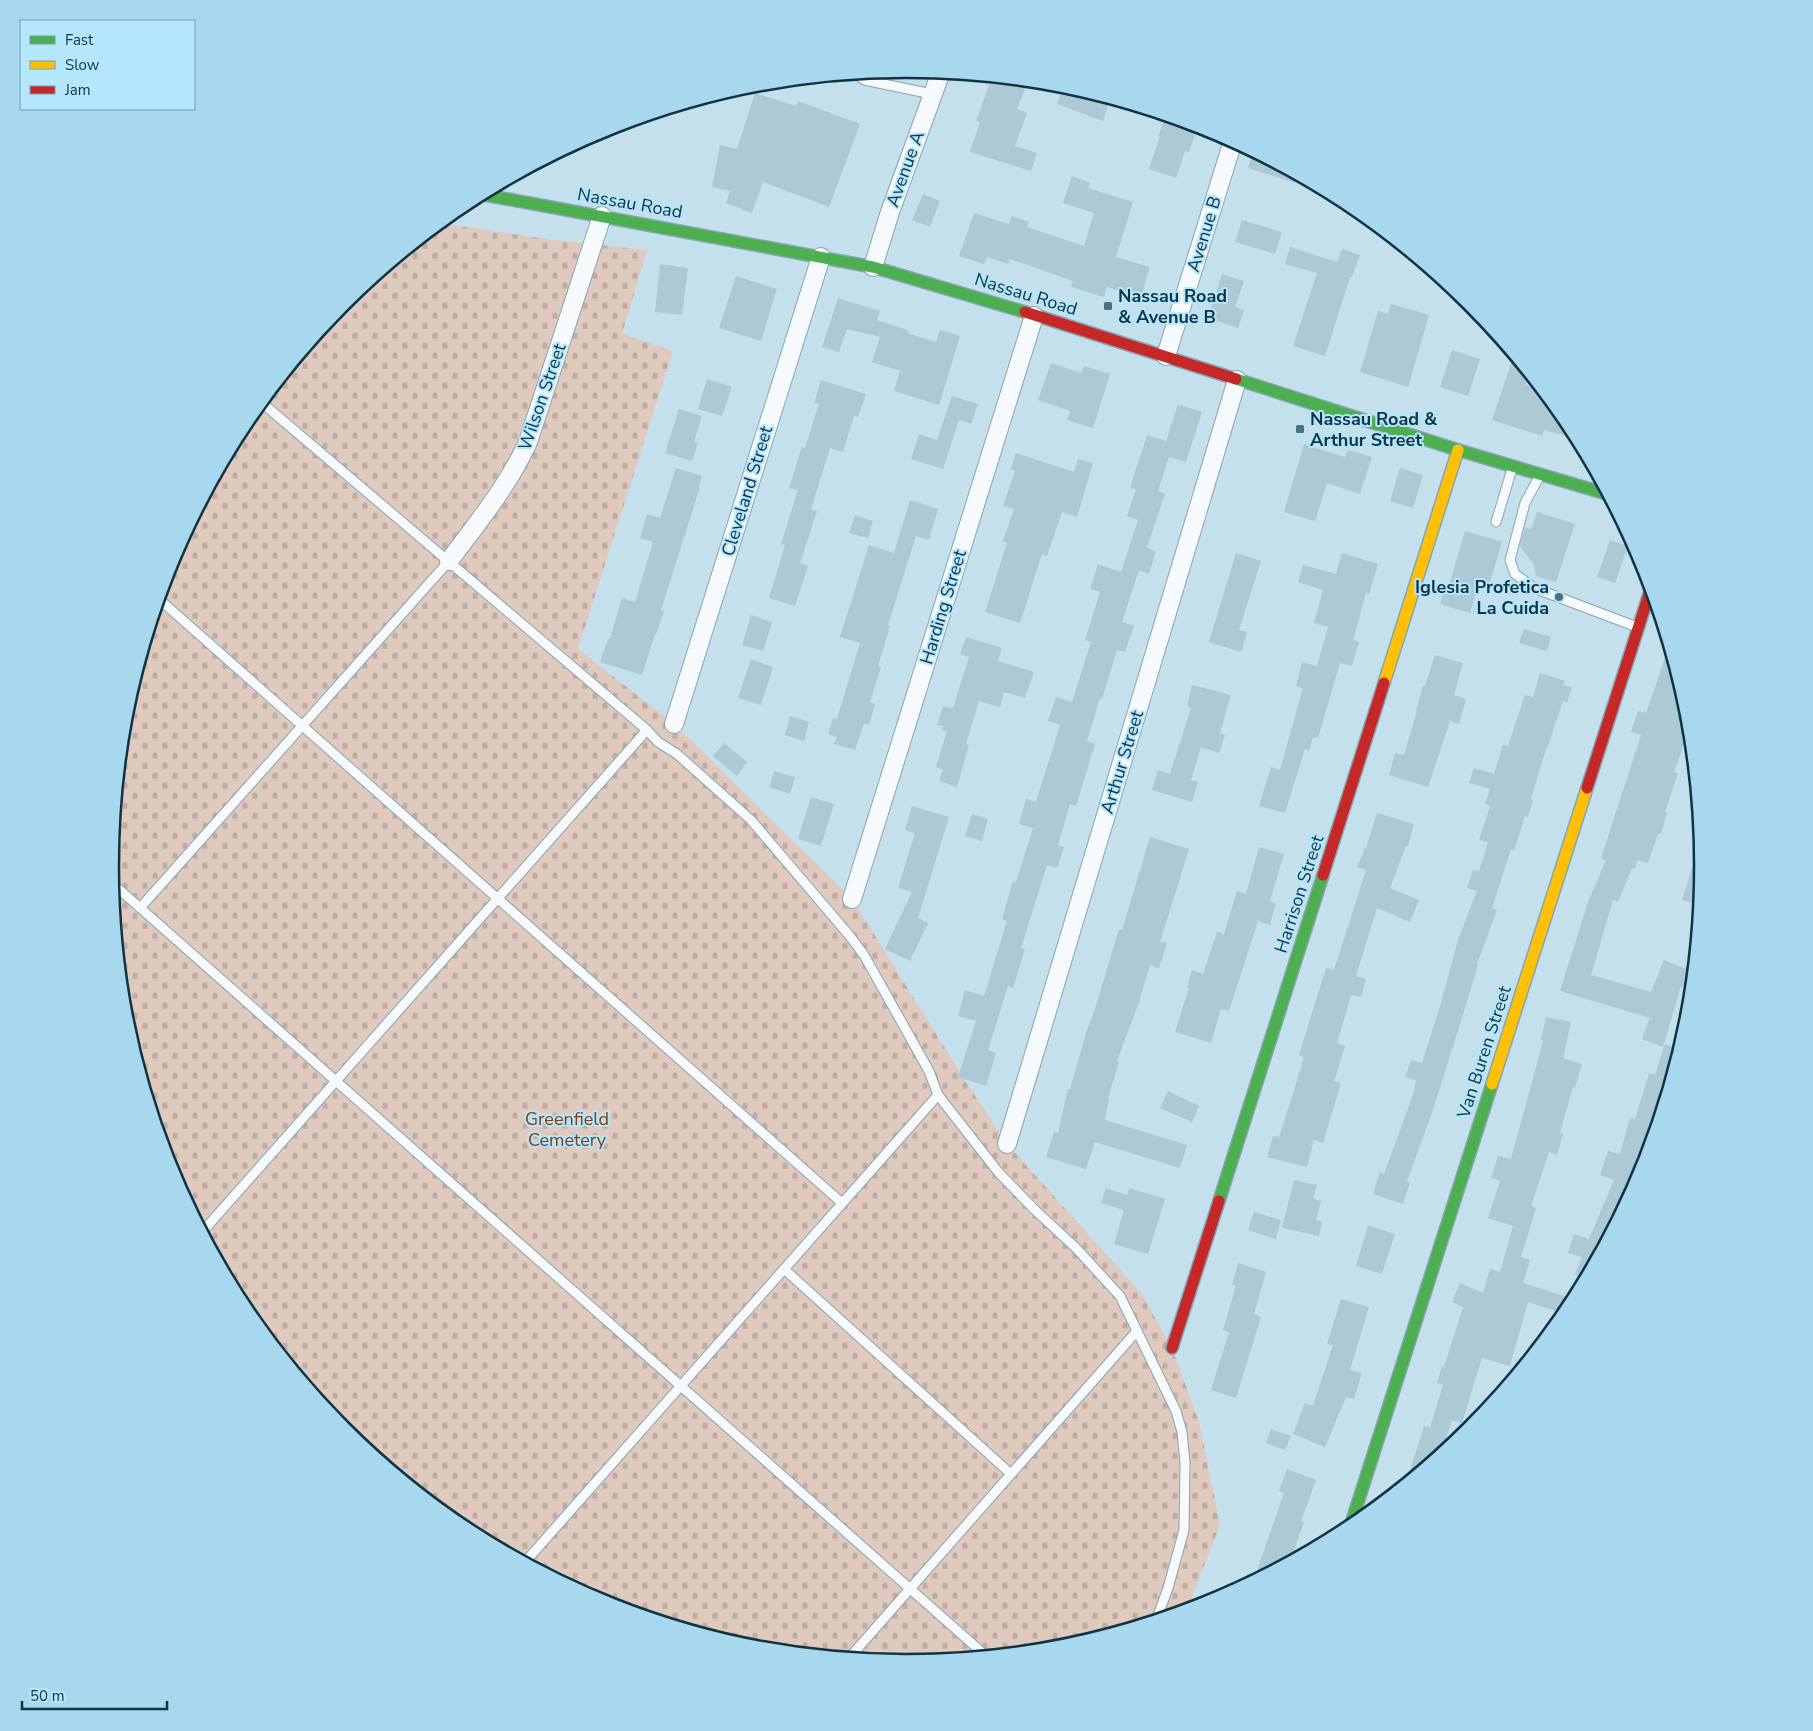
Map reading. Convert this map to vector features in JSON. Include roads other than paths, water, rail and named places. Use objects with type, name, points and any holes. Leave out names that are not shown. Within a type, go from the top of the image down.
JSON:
[{"type":"street","name":"Avenue A","points":[[873,267],[890,212],[938,79]]},
{"type":"street","name":"Avenue B","points":[[1166,356],[1231,148]]},
{"type":"street","name":"Nassau Road","points":[[491,196],[873,267],[945,287],[1458,450],[1600,492]]},
{"type":"street","name":"Wilson Street","points":[[449,561],[498,497],[518,465],[528,442],[602,216]]},
{"type":"street","name":"Cleveland Street","points":[[674,724],[821,257]]},
{"type":"street","name":"Harding Street","points":[[852,899],[1034,316]]},
{"type":"street","name":"Arthur Street","points":[[1007,1144],[1237,380]]},
{"type":"street","name":"Harrison Street","points":[[1172,1348],[1458,450]]},
{"type":"street","name":"Van Buren Street","points":[[1354,1514],[1648,598]]},
{"type":"lane","points":[[862,79],[932,94]]},
{"type":"lane","points":[[266,407],[647,730],[658,742],[677,754],[750,820],[850,935],[864,955],[924,1063],[938,1095],[999,1174],[1076,1248],[1120,1296],[1176,1411],[1182,1432],[1185,1463],[1184,1530],[1159,1612]]},
{"type":"lane","points":[[1496,522],[1513,466]]},
{"type":"lane","points":[[1540,474],[1525,503],[1510,560],[1515,574],[1534,588],[1638,627]]},
{"type":"lane","points":[[140,908],[449,561]]},
{"type":"lane","points":[[163,604],[842,1203]]},
{"type":"lane","points":[[207,1227],[647,730]]},
{"type":"lane","points":[[119,889],[980,1650]]},
{"type":"lane","points":[[529,1557],[938,1095]]},
{"type":"lane","points":[[784,1269],[1011,1474]]},
{"type":"lane","points":[[854,1652],[1137,1331]]},
{"type":"place","name":"Nassau Road & Avenue B","points":[[1108,306]]},
{"type":"place","name":"Nassau Road & Arthur Street","points":[[1300,429]]},
{"type":"place","name":"Iglesia Profetica La Cuida","points":[[1559,597]]},
{"type":"park label","name":"Greenfield Cemetery","points":[[567,1129]]}]
